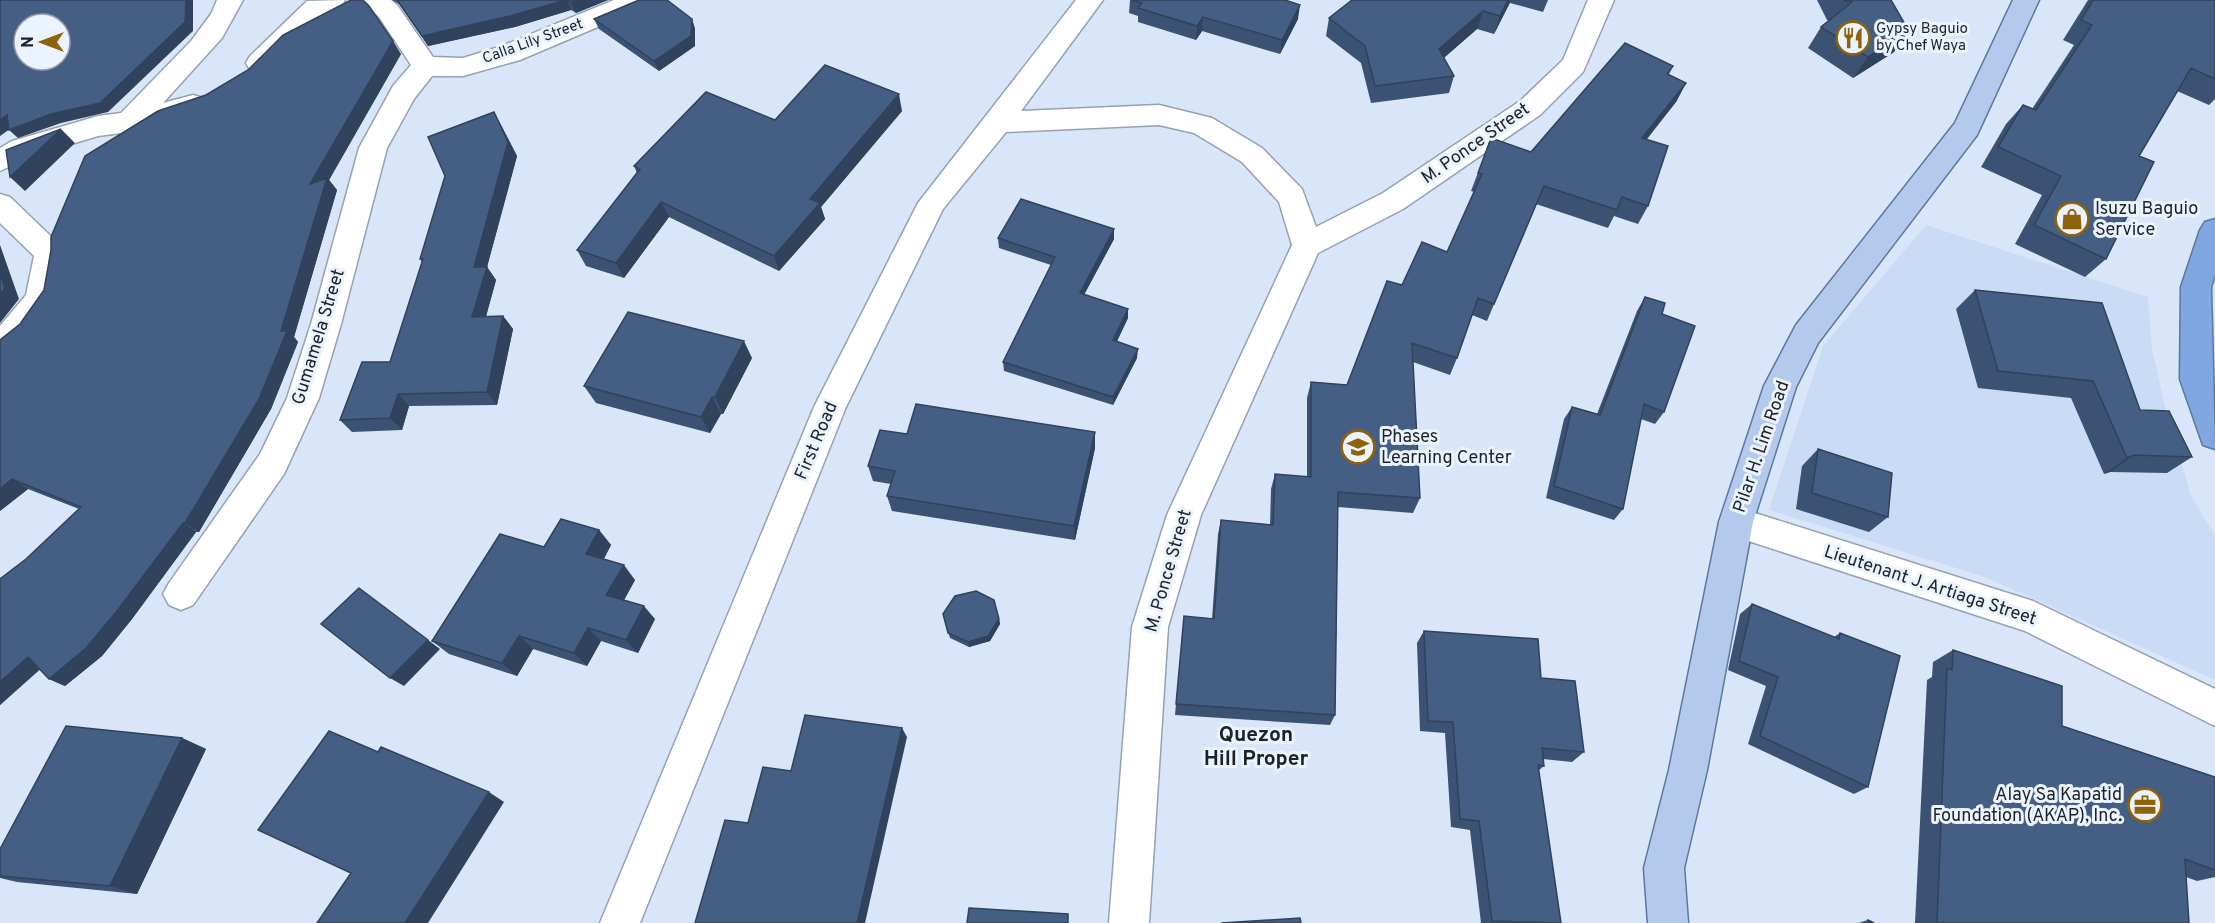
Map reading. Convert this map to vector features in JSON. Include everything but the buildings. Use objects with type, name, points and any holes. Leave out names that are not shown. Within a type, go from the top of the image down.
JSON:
[{"type":"highway","points":[[2215,230],[2196,287],[2196,379],[2215,435]]},
{"type":"main road","name":"Pilar H. Lim Road","points":[[1668,923],[1664,868],[1688,770],[1736,522],[1780,386],[1807,334],[1967,128],[2026,0]]},
{"type":"street","points":[[129,122],[151,96],[203,45],[228,8],[230,0]]},
{"type":"street","points":[[0,161],[22,148],[98,126],[129,122],[195,104],[228,87],[252,70],[316,7],[332,0]]},
{"type":"street","points":[[375,0],[388,11],[424,66]]},
{"type":"street","name":"Calla Lily Street","points":[[424,66],[463,67],[512,53],[638,0]]},
{"type":"street","name":"First Road","points":[[620,923],[830,407],[932,203],[998,122],[1090,0]]},
{"type":"street","name":"M. Ponce Street","points":[[1129,923],[1150,627],[1184,515],[1307,245],[1393,201],[1530,108],[1574,65],[1601,0]]},
{"type":"street","name":"Gumamela Street","points":[[182,594],[272,464],[303,398],[326,324],[373,148],[403,93],[424,66]]},
{"type":"street","points":[[998,122],[1159,116],[1202,125],[1252,155],[1292,197],[1307,245]]},
{"type":"street","points":[[0,205],[49,253],[41,299],[18,329],[0,344]]},
{"type":"street","name":"Lieutenant J. Artiaga Street","points":[[1736,522],[2032,617],[2215,708]]},
{"type":"shaded area","points":[[1926,225],[2148,297],[2152,348],[2164,402],[2191,496],[2215,535],[2215,680],[1985,577],[1769,510],[1823,346]]},
{"type":"place","name":"Gypsy Baguio by Chef Waya","points":[[1853,38]]},
{"type":"place","name":"Isuzu Baguio Service","points":[[2072,219]]},
{"type":"place","name":"Phases Learning Center","points":[[1358,447]]},
{"type":"place","name":"Alay Sa Kapatid Foundation (AKAP), Inc.","points":[[2145,805]]},
{"type":"district","name":"Quezon Hill Proper","points":[[1256,747]]}]
